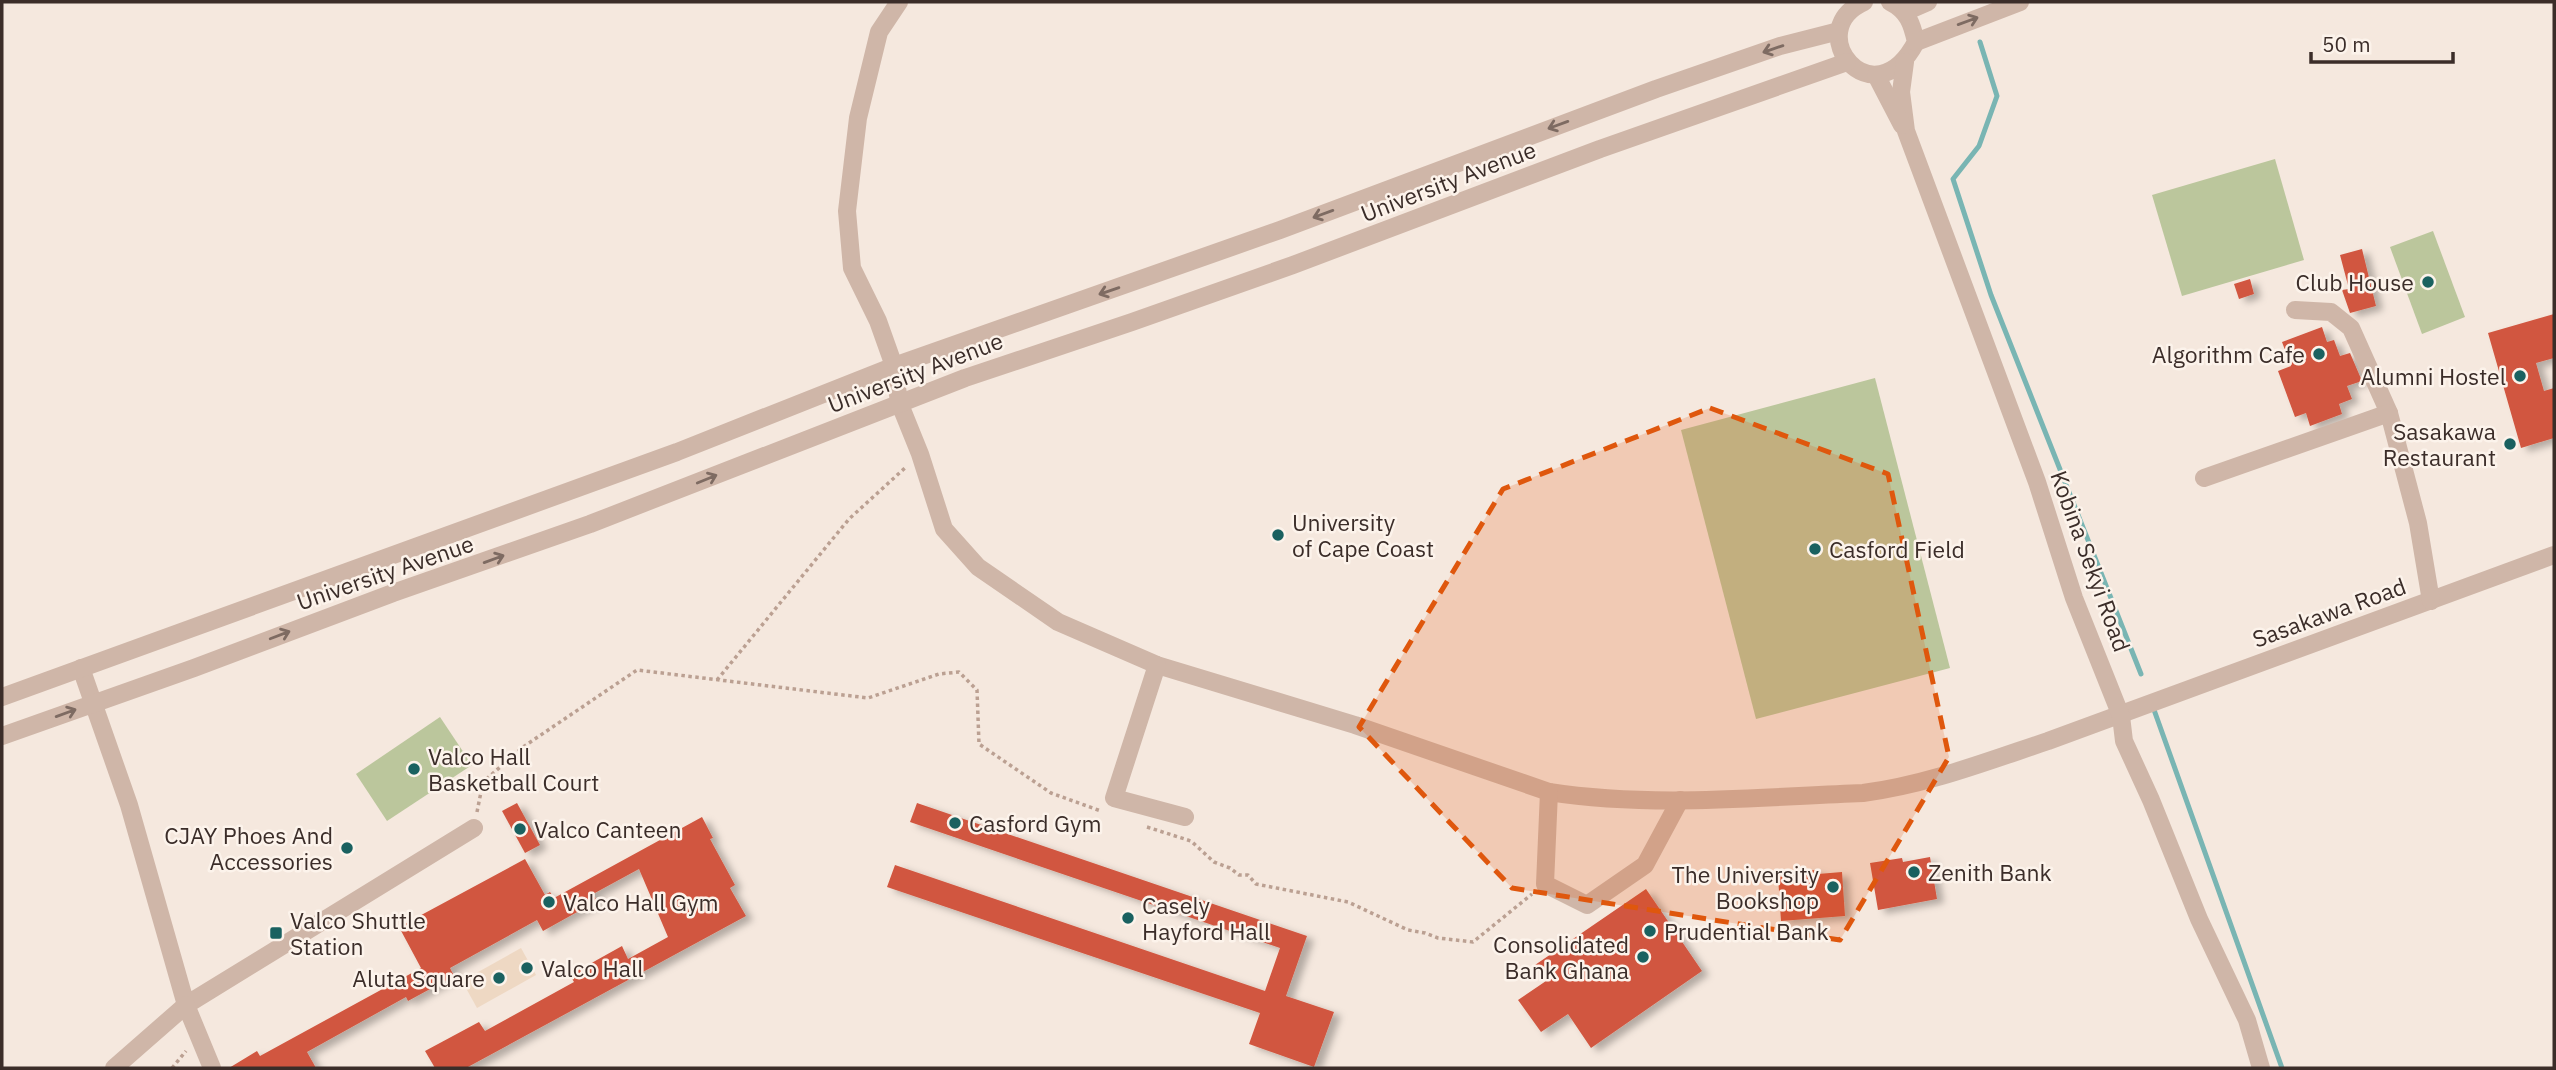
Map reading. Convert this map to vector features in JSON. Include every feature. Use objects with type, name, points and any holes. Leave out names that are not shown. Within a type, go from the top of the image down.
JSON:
[{"type":"street","name":"Sasakawa Road","points":[[899,2],[878,32],[858,118],[847,211],[852,268],[878,321],[894,366],[899,402],[920,454],[944,529],[978,567],[1058,622],[1157,666],[1355,725],[1549,792],[1578,796],[1680,800],[1863,793],[1892,789],[1986,762],[2554,555]]},
{"type":"street","points":[[1897,7],[1928,2]]},
{"type":"street","points":[[1858,3],[1842,21],[1839,42],[1847,62],[1855,69],[1876,75],[1896,69],[1905,62],[1916,43],[2020,2]]},
{"type":"street","points":[[1897,7],[1911,22],[1916,43]]},
{"type":"street","name":"University Avenue","points":[[2,697],[677,452],[894,366],[1280,230],[1656,89],[1780,46],[1839,32]]},
{"type":"street","name":"University Avenue","points":[[2,736],[590,524],[899,402],[1293,265],[1600,149],[1847,62]]},
{"type":"street","name":"Kobina Sekyi Road","points":[[1905,62],[1901,92],[1906,131],[2037,482],[2074,598],[2120,714],[2123,741],[2151,800],[2199,919],[2247,1020],[2262,1068]]},
{"type":"street","points":[[1876,75],[1906,131]]},
{"type":"street","points":[[2295,310],[2331,312],[2351,328],[2389,413],[2418,523],[2431,601]]},
{"type":"street","points":[[2204,478],[2389,413]]},
{"type":"street","points":[[1157,666],[1114,798],[1185,817]]},
{"type":"street","points":[[81,668],[136,829],[186,1005],[212,1068]]},
{"type":"street","points":[[1549,792],[1545,884],[1587,905],[1645,865],[1680,800]]},
{"type":"street","points":[[114,1068],[186,1005],[474,828]]},
{"type":"path","points":[[717,680],[849,519],[920,454]]},
{"type":"path","points":[[474,828],[483,782],[523,747],[637,670],[868,698],[939,674],[959,672],[977,690],[979,744],[1051,793],[1107,813]]},
{"type":"path","points":[[1146,827],[1191,841],[1214,862],[1239,875],[1248,875],[1256,884],[1348,902],[1408,930],[1438,938],[1473,942],[1545,884]]},
{"type":"highlighted area","points":[[1710,408],[1888,474],[1949,757],[1840,940],[1512,888],[1359,727],[1503,489]]},
{"type":"green space","points":[[2275,159],[2304,260],[2182,296],[2152,195]]},
{"type":"green space","name":"Club House","points":[[2433,231],[2465,317],[2422,334],[2390,247]]},
{"type":"green space","name":"Casford Field","points":[[1875,378],[1950,668],[1756,719],[1681,430]]},
{"type":"green space","name":"Valco Hall Basketball Court","points":[[440,717],[472,765],[387,821],[356,774]]},
{"type":"shaded area","name":"Aluta Square","points":[[521,948],[536,975],[477,1008],[462,981]]},
{"type":"building","points":[[2362,249],[2376,306],[2350,313],[2342,290],[2349,289],[2340,255]]},
{"type":"building","points":[[2250,279],[2254,294],[2239,299],[2234,284]]},
{"type":"building","name":"Alumni Hostel","points":[[2554,314],[2554,358],[2536,363],[2544,391],[2554,388],[2554,438],[2521,448],[2488,333]]},
{"type":"building","points":[[2322,327],[2327,342],[2334,340],[2340,356],[2350,353],[2362,381],[2347,386],[2352,399],[2339,404],[2342,414],[2310,426],[2306,413],[2295,417],[2278,371],[2291,366],[2282,342]]},
{"type":"building","points":[[517,803],[540,845],[525,853],[502,811]]},
{"type":"building","points":[[917,803],[1307,936],[1286,996],[1334,1012],[1314,1067],[1249,1044],[1260,1013],[887,887],[895,865],[1265,991],[1280,948],[910,822]]},
{"type":"building","points":[[702,817],[713,838],[710,839],[735,885],[730,888],[746,916],[466,1068],[435,1068],[425,1051],[479,1022],[485,1031],[574,982],[570,975],[622,946],[628,959],[668,937],[639,869],[593,894],[597,901],[543,931],[537,920],[450,968],[454,976],[408,1001],[406,997],[307,1052],[316,1068],[229,1068],[257,1051],[260,1056],[421,968],[399,927],[525,859],[545,895],[550,892],[554,898]]},
{"type":"building","points":[[1930,857],[1937,899],[1878,910],[1870,863],[1902,858],[1903,862]]},
{"type":"building","points":[[1818,870],[1818,874],[1842,872],[1845,916],[1781,921],[1778,877],[1792,876],[1792,871]]},
{"type":"building","points":[[1646,889],[1702,971],[1591,1048],[1568,1014],[1541,1032],[1518,1000],[1546,981],[1535,965]]},
{"type":"waterway","points":[[1980,42],[1997,96],[1979,146],[1953,179],[1991,295],[2141,674]]},
{"type":"waterway","points":[[2153,707],[2282,1068]]},
{"type":"place","name":"Club House","points":[[2428,282]]},
{"type":"place","name":"Algorithm Cafe","points":[[2319,354]]},
{"type":"place","name":"Alumni Hostel","points":[[2520,376]]},
{"type":"place","name":"Sasakawa Restaurant","points":[[2510,444]]},
{"type":"place","name":"University of Cape Coast","points":[[1278,535]]},
{"type":"place","name":"Casford Field","points":[[1815,549]]},
{"type":"place","name":"Valco Hall Basketball Court","points":[[414,769]]},
{"type":"place","name":"Casford Gym","points":[[955,823]]},
{"type":"place","name":"Valco Canteen","points":[[520,829]]},
{"type":"place","name":"CJAY Phoes And Accessories","points":[[347,848]]},
{"type":"place","name":"Zenith Bank","points":[[1914,872]]},
{"type":"place","name":"The University Bookshop","points":[[1833,887]]},
{"type":"place","name":"Valco Hall Gym","points":[[549,902]]},
{"type":"place","name":"Casely Hayford Hall","points":[[1128,918]]},
{"type":"place","name":"Prudential Bank","points":[[1650,931]]},
{"type":"place","name":"Valco Shuttle Station","points":[[276,933]]},
{"type":"place","name":"Consolidated Bank Ghana","points":[[1643,957]]},
{"type":"place","name":"Valco Hall","points":[[527,968]]},
{"type":"place","name":"Aluta Square","points":[[499,978]]}]
